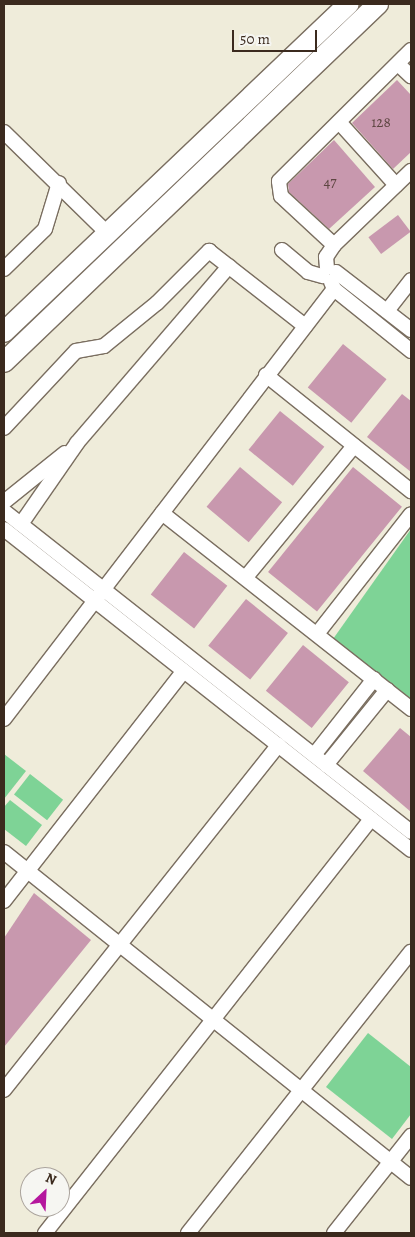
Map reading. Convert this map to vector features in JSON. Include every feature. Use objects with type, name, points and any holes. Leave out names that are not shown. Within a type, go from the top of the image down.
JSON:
[{"type":"highway","points":[[4,332],[349,4]]},
{"type":"highway","points":[[4,362],[378,4]]},
{"type":"street","points":[[334,245],[278,190],[279,181],[410,53]]},
{"type":"street","points":[[398,64],[411,76]]},
{"type":"street","points":[[339,122],[396,186]]},
{"type":"street","points":[[4,132],[59,183],[107,233]]},
{"type":"street","points":[[411,171],[334,245],[326,257],[330,277],[411,351]]},
{"type":"street","points":[[4,269],[46,229],[59,183]]},
{"type":"street","points":[[282,250],[308,272],[330,277],[387,310],[411,330]]},
{"type":"street","points":[[4,428],[76,351],[104,346],[157,303],[209,251],[306,326]]},
{"type":"street","points":[[21,524],[78,443],[229,266]]},
{"type":"street","points":[[4,719],[100,597],[266,375],[306,326],[330,277]]},
{"type":"street","points":[[387,310],[411,280]]},
{"type":"street","points":[[266,375],[411,492]]},
{"type":"street","points":[[4,502],[78,443]]},
{"type":"street","points":[[246,576],[354,446]]},
{"type":"street","points":[[4,511],[21,524],[184,671],[411,850]]},
{"type":"street","points":[[162,513],[246,576],[411,709]]},
{"type":"street","points":[[317,634],[411,514]]},
{"type":"street","points":[[4,530],[100,597],[320,760],[411,832]]},
{"type":"street","points":[[4,901],[184,671]]},
{"type":"street","points":[[312,772],[374,679]]},
{"type":"street","points":[[320,760],[387,690]]},
{"type":"street","points":[[4,1090],[278,745]]},
{"type":"street","points":[[45,1233],[371,819]]},
{"type":"street","points":[[4,852],[411,1178]]},
{"type":"street","points":[[188,1233],[411,952]]},
{"type":"street","points":[[334,1233],[411,1136]]},
{"type":"green space","points":[[411,529],[411,699],[333,639]]},
{"type":"green space","points":[[4,754],[26,771],[4,799]]},
{"type":"green space","points":[[30,774],[63,800],[47,820],[14,794]]},
{"type":"green space","points":[[10,800],[42,825],[26,846],[4,829],[4,807]]},
{"type":"green space","points":[[368,1033],[411,1067],[411,1114],[392,1139],[326,1087]]},
{"type":"building","points":[[397,80],[411,95],[411,152],[393,169],[352,123]]},
{"type":"building","points":[[334,140],[375,187],[329,229],[289,192],[288,184]]},
{"type":"building","points":[[398,215],[411,232],[381,254],[368,237]]},
{"type":"building","points":[[343,344],[387,379],[351,423],[308,388]]},
{"type":"building","points":[[402,394],[411,401],[411,472],[367,437]]},
{"type":"building","points":[[280,411],[324,447],[293,486],[249,450]]},
{"type":"building","points":[[240,467],[282,502],[249,542],[207,507]]},
{"type":"building","points":[[353,467],[402,507],[317,612],[268,572]]},
{"type":"building","points":[[184,552],[227,586],[194,628],[151,595]]},
{"type":"building","points":[[246,599],[288,633],[250,680],[208,646]]},
{"type":"building","points":[[303,645],[349,682],[312,728],[266,691]]},
{"type":"building","points":[[400,728],[411,737],[411,812],[363,771]]},
{"type":"building","points":[[34,893],[91,940],[4,1047],[4,938]]}]
